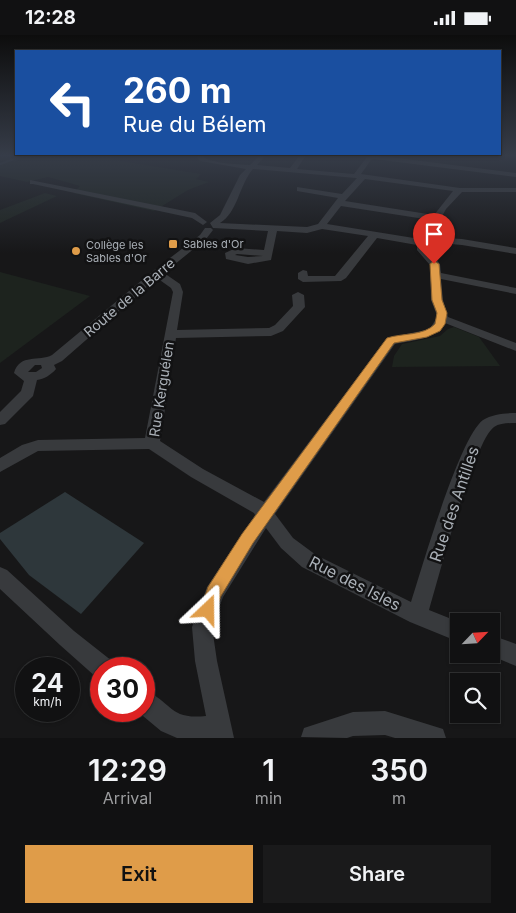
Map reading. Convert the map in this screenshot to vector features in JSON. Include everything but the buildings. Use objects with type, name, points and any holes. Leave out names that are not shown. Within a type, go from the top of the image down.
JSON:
[{"type":"street","points":[[61,188],[196,216],[210,225],[307,229],[322,226],[425,241],[462,242],[516,251]]},
{"type":"street","name":"Route de la Barre","points":[[0,420],[28,393],[31,377],[46,373],[50,367],[47,363],[57,358],[157,273],[203,237],[210,225],[224,217],[238,188]]},
{"type":"street","points":[[322,226],[322,221],[328,213],[343,200],[352,188]]},
{"type":"street","points":[[444,188],[460,190],[516,190]]},
{"type":"street","points":[[300,189],[343,200],[436,218]]},
{"type":"street","points":[[155,711],[174,727],[221,732],[206,661],[202,627],[214,593],[264,514],[329,428],[391,341],[430,333],[436,329],[442,319],[442,313],[437,300],[433,261],[422,250],[436,218],[460,190]]},
{"type":"street","points":[[268,253],[273,228]]},
{"type":"street","points":[[303,273],[303,279],[336,279],[342,276],[374,234]]},
{"type":"street","name":"Rue Kerguélen","points":[[157,273],[176,286],[178,292],[152,443],[197,473],[260,508],[264,514]]},
{"type":"street","points":[[435,275],[516,291]]},
{"type":"street","points":[[170,334],[271,333],[279,328],[299,307],[298,295]]},
{"type":"street","points":[[442,319],[452,321],[516,347]]},
{"type":"street","name":"Rue des Antilles","points":[[417,615],[458,485],[477,438],[488,424],[504,418],[516,418]]},
{"type":"street","points":[[0,466],[28,449],[38,446],[152,443]]},
{"type":"street","name":"Rue des Isles","points":[[264,514],[287,543],[309,561],[417,615],[450,628]]},
{"type":"street","points":[[0,576],[90,657]]},
{"type":"street","points":[[500,649],[516,655]]},
{"type":"street","points":[[313,737],[353,724],[385,723],[434,738]]},
{"type":"shaded area","points":[[78,188],[194,188],[154,211],[73,193]]},
{"type":"shaded area","points":[[45,193],[57,196],[0,223],[0,210]]},
{"type":"shaded area","points":[[0,272],[90,296],[0,363]]},
{"type":"shaded area","points":[[454,327],[479,337],[500,366],[392,367],[394,356],[402,344],[440,336],[448,329]]},
{"type":"shaded area","points":[[65,492],[144,543],[81,614],[29,575],[0,539],[0,533]]},
{"type":"place","name":"Sables d'Or","points":[[173,244]]},
{"type":"place","name":"Collège les Sables d'Or","points":[[76,251]]},
{"type":"route","points":[[208,610],[214,593],[248,539],[391,341],[401,337],[430,333],[440,324],[442,313],[437,300],[434,264]]}]
